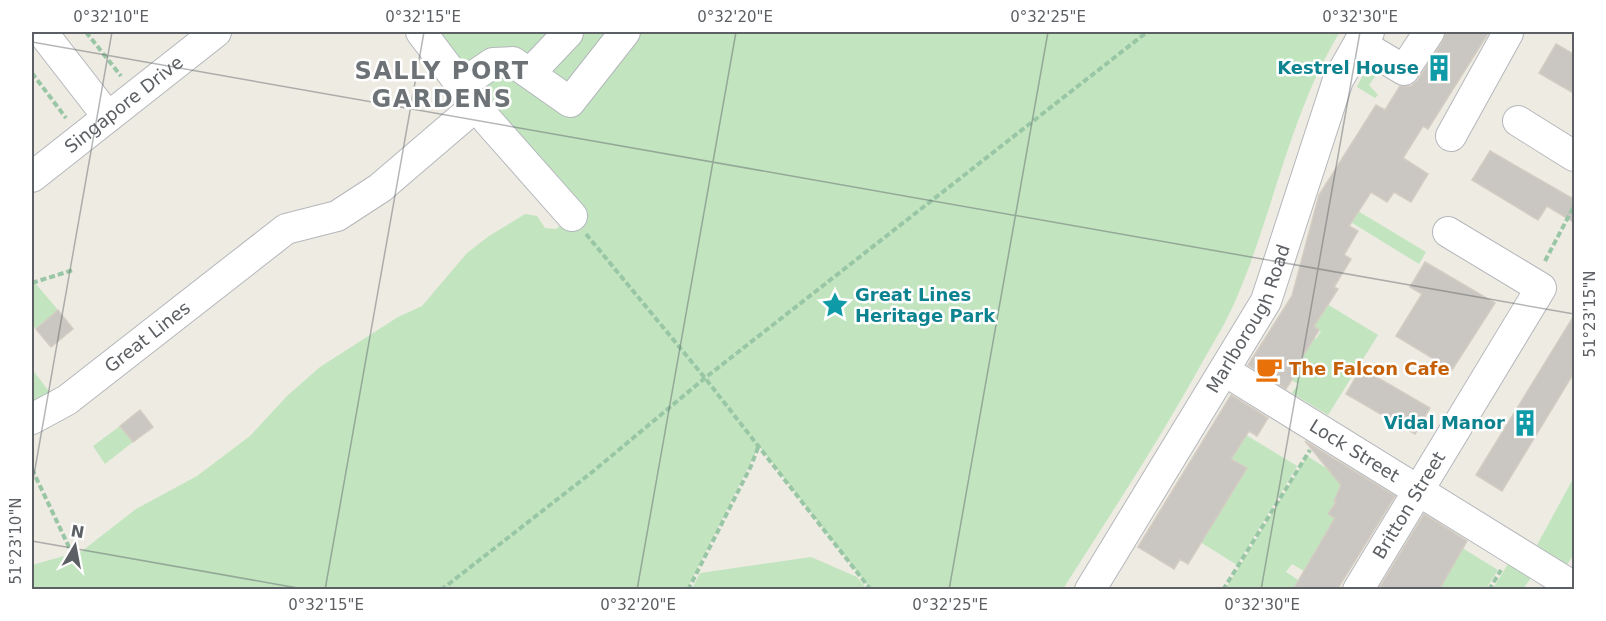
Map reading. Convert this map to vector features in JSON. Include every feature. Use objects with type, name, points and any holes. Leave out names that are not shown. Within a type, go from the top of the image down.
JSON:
[{"type":"street","points":[[42,32],[108,117]]},
{"type":"street","name":"Singapore Drive","points":[[32,177],[216,32]]},
{"type":"street","points":[[422,32],[476,103],[572,216]]},
{"type":"street","name":"Great Lines","points":[[32,419],[67,400],[255,243],[286,229],[337,216],[380,188],[476,103],[497,61],[513,62],[567,101],[572,101],[625,32]]},
{"type":"street","points":[[1364,37],[1404,70],[1429,32]]},
{"type":"street","points":[[1451,136],[1508,33],[1506,32]]},
{"type":"street","points":[[530,73],[568,33]]},
{"type":"street","name":"Marlborough Road","points":[[1090,590],[1266,301],[1338,80],[1364,37]]},
{"type":"street","points":[[1518,121],[1575,156]]},
{"type":"street","points":[[1448,232],[1533,283]]},
{"type":"street","name":"Britton Street","points":[[1358,590],[1541,288],[1533,283]]},
{"type":"street","name":"Lock Street","points":[[1225,371],[1575,587]]},
{"type":"path","points":[[86,32],[126,82]]},
{"type":"path","points":[[441,590],[591,473],[705,378],[1148,32]]},
{"type":"path","points":[[32,73],[72,126]]},
{"type":"path","points":[[1533,283],[1575,206]]},
{"type":"path","points":[[572,216],[705,378],[871,590]]},
{"type":"path","points":[[32,284],[73,270]]},
{"type":"path","points":[[1223,590],[1315,442]]},
{"type":"path","points":[[688,590],[759,446]]},
{"type":"path","points":[[32,469],[78,564]]},
{"type":"path","points":[[1489,590],[1506,561]]},
{"type":"green space","name":"Great Lines Heritage Park","points":[[436,32],[1340,32],[1308,94],[1250,264],[1230,313],[1152,448],[1063,589],[870,589],[759,446],[687,589],[32,590],[32,565],[82,551],[136,509],[197,476],[250,436],[287,396],[320,367],[398,317],[422,306],[467,253],[489,236],[525,214],[537,216],[545,228],[556,229],[572,216]]},
{"type":"green space","points":[[1368,64],[1381,68],[1369,85],[1378,95],[1375,98],[1357,87]]},
{"type":"green space","points":[[1358,211],[1426,252],[1419,264],[1349,221]]},
{"type":"green space","points":[[36,284],[58,310],[36,329],[32,324],[32,285]]},
{"type":"green space","points":[[1327,304],[1378,335],[1328,415],[1292,393],[1298,384],[1288,378],[1299,329],[1316,339],[1321,331],[1303,320]]},
{"type":"green space","points":[[32,369],[51,394],[32,406]]},
{"type":"green space","points":[[120,426],[133,442],[105,464],[93,446]]},
{"type":"green space","points":[[1246,435],[1297,466],[1237,565],[1181,530],[1205,536],[1247,468],[1226,455]]},
{"type":"green space","points":[[1307,456],[1363,491],[1342,484],[1334,500],[1351,512],[1329,514],[1335,518],[1332,541],[1324,537],[1316,550],[1324,555],[1304,571],[1292,564],[1286,572],[1306,585],[1303,589],[1296,585],[1293,589],[1225,590]]},
{"type":"green space","points":[[1574,477],[1574,558],[1572,557],[1567,565],[1537,545]]},
{"type":"green space","points":[[1451,541],[1498,570],[1486,589],[1433,589],[1449,573],[1426,559]]},
{"type":"green space","points":[[811,557],[857,577],[867,589],[692,589],[700,573]]},
{"type":"green space","points":[[1508,564],[1531,578],[1523,589],[1492,590]]},
{"type":"building","points":[[1446,32],[1489,32],[1428,129],[1423,126],[1403,158],[1428,174],[1411,202],[1394,192],[1387,202],[1371,192],[1349,226],[1358,231],[1344,255],[1351,259],[1334,287],[1338,289],[1314,326],[1319,330],[1291,376],[1293,378],[1286,389],[1248,365],[1292,296],[1319,195],[1376,105],[1385,110],[1400,86],[1411,86],[1418,80],[1443,41]]},
{"type":"building","points":[[1556,44],[1575,55],[1575,94],[1539,73]]},
{"type":"building","points":[[1490,151],[1575,200],[1575,223],[1547,206],[1538,220],[1472,180]]},
{"type":"building","points":[[1425,262],[1495,303],[1452,370],[1396,336],[1422,294],[1410,287]]},
{"type":"building","points":[[58,310],[73,329],[51,347],[36,329]]},
{"type":"building","name":"Vidal Manor","points":[[1575,314],[1575,371],[1502,491],[1476,475]]},
{"type":"building","points":[[1361,368],[1430,408],[1415,434],[1346,394]]},
{"type":"building","points":[[1231,395],[1268,418],[1257,436],[1249,431],[1231,459],[1247,468],[1188,564],[1180,559],[1174,569],[1138,547]]},
{"type":"building","points":[[140,410],[153,427],[133,442],[120,426]]},
{"type":"building","points":[[1305,441],[1395,496],[1337,590],[1293,590],[1335,518],[1328,514],[1336,502],[1334,501],[1341,485]]},
{"type":"building","points":[[1424,514],[1467,541],[1439,590],[1378,590]]},
{"type":"place","name":"Kestrel House","points":[[1439,68]]},
{"type":"place","name":"Great Lines Heritage Park","points":[[835,305]]},
{"type":"place","name":"The Falcon Cafe","points":[[1269,369]]},
{"type":"place","name":"Vidal Manor","points":[[1525,423]]},
{"type":"district","name":"SALLY PORT GARDENS","points":[[442,85]]}]
